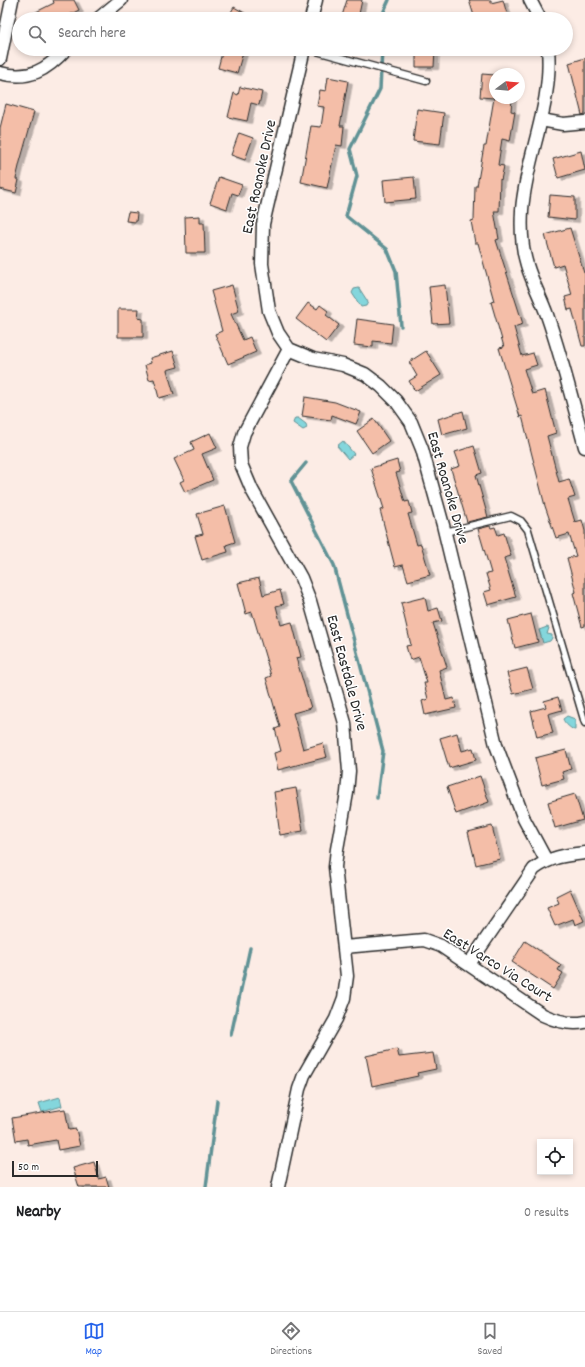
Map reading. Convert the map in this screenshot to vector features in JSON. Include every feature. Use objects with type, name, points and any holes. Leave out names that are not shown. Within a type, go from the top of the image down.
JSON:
[{"type":"street","points":[[0,59],[12,0]]},
{"type":"street","points":[[106,12],[121,0]]},
{"type":"street","points":[[313,12],[316,0]]},
{"type":"street","points":[[530,0],[536,12]]},
{"type":"street","points":[[0,73],[12,76],[26,76],[55,61],[60,56]]},
{"type":"street","name":"East Roanoke Drive","points":[[302,56],[264,224],[262,268],[269,311],[278,333],[289,349],[313,359],[343,365],[365,374],[381,386],[396,401],[411,422],[422,448],[445,532],[496,745],[524,819],[546,860]]},
{"type":"street","points":[[549,56],[550,66],[546,97],[526,185],[522,211],[522,238],[526,264],[547,316],[585,447]]},
{"type":"street","points":[[541,120],[564,124],[585,122]]},
{"type":"street","name":"East Eastdale Drive","points":[[278,1187],[299,1089],[304,1075],[336,1020],[344,998],[346,976],[335,864],[347,793],[349,771],[345,723],[310,601],[301,578],[252,490],[241,464],[240,447],[244,433],[289,349]]},
{"type":"street","points":[[469,964],[534,869],[546,860],[561,855],[585,853]]},
{"type":"street","name":"East Varco Via Court","points":[[344,947],[424,940],[442,946],[550,1018],[556,1021],[578,1023],[585,1022]]},
{"type":"lane","points":[[334,56],[426,82]]},
{"type":"lane","points":[[445,532],[511,516],[521,521],[528,530],[585,723]]},
{"type":"water","points":[[359,288],[368,302],[366,306],[361,307],[352,293],[354,289]]},
{"type":"water","points":[[295,418],[298,418],[306,424],[307,428],[303,430],[293,423]]},
{"type":"water","points":[[343,441],[354,454],[348,459],[337,446]]},
{"type":"water","points":[[547,627],[549,628],[547,634],[552,635],[552,638],[550,641],[543,643],[539,630]]},
{"type":"water","points":[[567,716],[575,719],[575,730],[570,728],[564,721],[563,719]]},
{"type":"water","points":[[60,1097],[62,1106],[42,1112],[39,1103]]},
{"type":"building","points":[[53,0],[74,0],[79,10],[75,12],[36,12],[54,3]]},
{"type":"building","points":[[347,0],[362,0],[359,12],[343,12]]},
{"type":"building","points":[[469,0],[491,0],[491,3],[503,0],[506,12],[473,12]]},
{"type":"building","points":[[234,7],[243,12],[231,12]]},
{"type":"building","points":[[221,56],[242,56],[237,73],[218,68]]},
{"type":"building","points":[[416,56],[435,56],[434,67],[416,67]]},
{"type":"building","points":[[585,58],[585,114],[582,115],[569,63]]},
{"type":"building","points":[[482,74],[489,75],[489,98],[480,97]]},
{"type":"building","points":[[328,77],[348,81],[340,126],[344,126],[342,146],[336,145],[327,188],[301,182],[311,126],[321,127],[324,107],[317,106],[320,90],[326,91]]},
{"type":"building","points":[[240,87],[262,92],[259,105],[251,103],[247,121],[228,117],[234,93],[238,95]]},
{"type":"building","points":[[6,104],[34,112],[16,179],[19,180],[16,193],[0,189],[0,128]]},
{"type":"building","points":[[493,104],[512,104],[511,111],[515,112],[510,141],[502,139],[498,165],[504,166],[501,180],[500,179],[499,211],[494,211],[499,239],[496,240],[523,324],[514,327],[522,356],[533,353],[537,365],[524,369],[532,394],[545,390],[556,433],[547,436],[559,482],[569,479],[575,497],[568,499],[575,522],[582,520],[585,531],[585,626],[582,627],[573,593],[576,592],[567,558],[576,556],[569,534],[556,538],[545,506],[522,416],[520,417],[499,348],[504,347],[491,302],[494,301],[478,243],[475,243],[471,221],[474,220],[475,186],[477,186],[484,146],[486,146]]},
{"type":"building","points":[[417,109],[444,113],[440,144],[413,141]]},
{"type":"building","points":[[239,133],[253,138],[245,160],[231,155]]},
{"type":"building","points":[[581,151],[585,170],[558,178],[553,159]]},
{"type":"building","points":[[219,177],[242,185],[238,195],[232,193],[227,209],[210,203]]},
{"type":"building","points":[[414,177],[416,199],[385,202],[383,180]]},
{"type":"building","points":[[550,195],[575,197],[575,220],[548,217]]},
{"type":"building","points":[[128,212],[137,213],[136,222],[126,221]]},
{"type":"building","points":[[200,216],[200,223],[204,223],[205,253],[186,253],[185,217]]},
{"type":"building","points":[[570,228],[585,273],[585,346],[582,346],[572,309],[568,310],[565,297],[572,295],[563,264],[554,267],[545,235]]},
{"type":"building","points":[[232,285],[239,311],[231,314],[243,340],[250,337],[256,352],[228,364],[215,334],[222,331],[211,291]]},
{"type":"building","points":[[445,285],[449,323],[433,324],[429,287]]},
{"type":"building","points":[[308,303],[317,309],[320,305],[328,311],[326,315],[339,325],[326,342],[296,319]]},
{"type":"building","points":[[118,309],[139,309],[138,318],[143,319],[143,337],[118,337]]},
{"type":"building","points":[[357,319],[393,324],[391,343],[373,341],[373,347],[354,345]]},
{"type":"building","points":[[173,351],[178,367],[167,370],[174,394],[159,398],[154,379],[149,380],[145,365],[151,363],[150,358]]},
{"type":"building","points":[[426,351],[441,375],[415,391],[409,381],[417,376],[409,362]]},
{"type":"building","points":[[305,397],[335,402],[361,412],[356,424],[332,415],[331,420],[302,416]]},
{"type":"building","points":[[463,411],[467,428],[442,435],[438,419]]},
{"type":"building","points":[[374,419],[389,441],[372,453],[357,431]]},
{"type":"building","points":[[210,433],[217,448],[202,454],[213,480],[185,492],[180,482],[184,480],[174,459],[194,450],[191,442]]},
{"type":"building","points":[[474,446],[482,473],[476,475],[488,517],[467,522],[451,469],[460,466],[455,452]]},
{"type":"building","points":[[397,460],[400,472],[396,473],[405,502],[409,501],[412,513],[408,514],[417,545],[421,544],[430,575],[408,581],[403,565],[395,567],[380,510],[384,509],[371,468]]},
{"type":"building","points":[[225,506],[235,542],[226,545],[228,552],[202,560],[195,536],[203,534],[197,514]]},
{"type":"building","points":[[490,526],[491,528],[495,527],[498,535],[504,533],[511,556],[504,558],[516,597],[488,605],[484,592],[491,590],[486,574],[491,573],[478,529]]},
{"type":"building","points":[[259,578],[263,595],[280,590],[284,604],[276,606],[281,625],[292,622],[301,657],[296,658],[311,708],[293,713],[303,749],[323,743],[327,757],[278,770],[274,753],[281,751],[275,729],[280,727],[266,678],[271,676],[252,612],[246,614],[238,583]]},
{"type":"building","points":[[425,597],[428,611],[438,608],[442,621],[433,623],[447,667],[439,670],[446,700],[454,698],[456,708],[425,715],[422,701],[428,699],[424,683],[427,683],[419,657],[410,660],[406,646],[411,645],[401,603]]},
{"type":"building","points":[[531,614],[538,642],[515,648],[508,620]]},
{"type":"building","points":[[527,668],[533,689],[513,694],[507,673]]},
{"type":"building","points":[[558,697],[562,710],[548,714],[553,733],[537,737],[531,711],[546,707],[544,701]]},
{"type":"building","points":[[457,733],[462,751],[473,748],[476,760],[449,768],[440,738]]},
{"type":"building","points":[[566,750],[571,769],[562,772],[564,779],[542,785],[535,758]]},
{"type":"building","points":[[480,776],[489,802],[456,814],[447,787]]},
{"type":"building","points":[[296,788],[303,831],[280,835],[274,792]]},
{"type":"building","points":[[575,794],[583,820],[555,828],[548,802]]},
{"type":"building","points":[[492,826],[500,859],[476,865],[468,832]]},
{"type":"building","points":[[570,889],[584,921],[575,925],[573,919],[555,926],[547,908],[559,903],[556,896]]},
{"type":"building","points":[[525,941],[561,965],[558,970],[563,973],[553,989],[512,962]]},
{"type":"building","points":[[397,1049],[399,1057],[433,1053],[436,1069],[417,1073],[418,1076],[372,1086],[366,1056]]},
{"type":"building","points":[[65,1109],[69,1130],[76,1129],[80,1146],[58,1150],[56,1140],[28,1145],[27,1139],[16,1141],[12,1118]]},
{"type":"building","points":[[94,1162],[99,1179],[106,1177],[109,1187],[79,1187],[73,1168]]},
{"type":"waterway","points":[[384,12],[389,0]]},
{"type":"waterway","points":[[382,56],[380,89],[350,149],[357,176],[346,216],[387,249],[396,271],[401,326]]},
{"type":"waterway","points":[[306,463],[291,481],[334,565],[383,751],[377,798]]},
{"type":"waterway","points":[[231,1035],[250,948]]},
{"type":"waterway","points":[[206,1187],[217,1101]]}]
